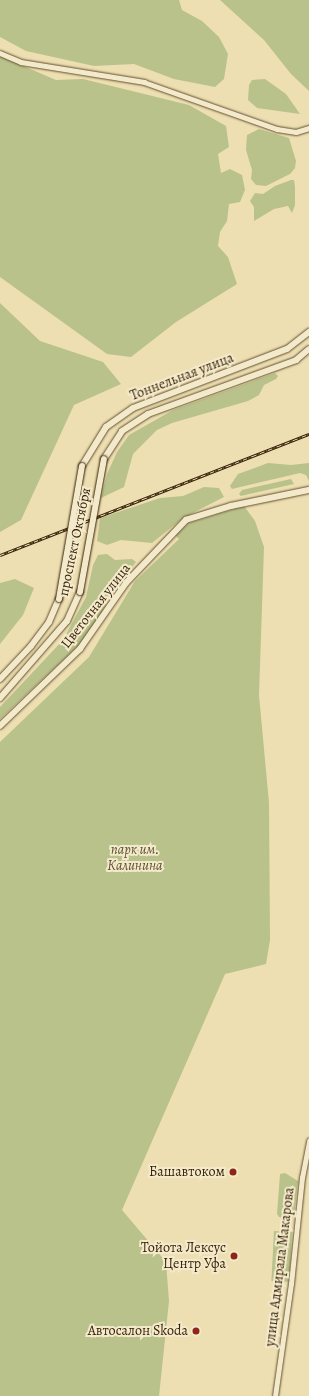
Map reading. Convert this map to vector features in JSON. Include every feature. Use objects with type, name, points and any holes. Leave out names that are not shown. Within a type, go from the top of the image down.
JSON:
[{"type":"main road","name":"Тоннельная улица","points":[[82,466],[106,427],[133,408],[287,349],[309,332]]},
{"type":"main road","name":"Тоннельная улица","points":[[104,459],[122,432],[148,414],[296,360],[309,349]]},
{"type":"main road","points":[[296,360],[309,356]]},
{"type":"main road","name":"проспект Октября","points":[[0,698],[67,621],[80,592],[104,459]]},
{"type":"main road","name":"проспект Октября","points":[[0,679],[31,646],[49,622],[59,599],[82,466]]},
{"type":"street","points":[[0,53],[22,62],[144,82],[277,129],[296,132],[309,128]]},
{"type":"street","name":"Цветочная улица","points":[[0,726],[80,649],[126,583],[186,520],[231,506],[309,490]]},
{"type":"street","name":"улица Адмирала Макарова","points":[[275,1396],[291,1284],[302,1178],[309,1141]]},
{"type":"green space","points":[[0,0],[179,0],[182,10],[202,21],[219,37],[228,54],[224,79],[215,87],[174,79],[134,64],[94,66],[26,51],[0,37]]},
{"type":"green space","points":[[220,0],[309,0],[309,91],[291,74],[264,40]]},
{"type":"green space","points":[[0,56],[56,80],[83,79],[189,105],[226,126],[229,147],[218,154],[221,173],[230,169],[242,175],[245,190],[240,202],[229,204],[227,221],[220,232],[218,246],[228,257],[237,284],[176,322],[131,357],[107,354],[0,277]]},
{"type":"green space","points":[[265,79],[286,94],[300,114],[257,108],[248,100],[249,85],[252,80]]},
{"type":"green space","points":[[259,129],[289,138],[296,161],[295,168],[290,174],[266,186],[256,185],[251,179],[252,170],[246,150],[247,135]]},
{"type":"green space","points":[[294,180],[295,187],[295,205],[292,213],[288,206],[274,209],[254,221],[254,207],[250,201],[255,193],[263,194],[275,186]]},
{"type":"green space","points":[[0,303],[40,341],[103,362],[121,384],[74,405],[21,520],[0,532]]},
{"type":"green space","points":[[275,373],[278,376],[276,379],[264,385],[259,395],[248,401],[172,423],[157,430],[133,454],[124,487],[101,498],[107,474],[117,452],[129,435],[173,410]]},
{"type":"green space","points":[[268,463],[291,465],[309,463],[309,481],[306,475],[300,473],[232,489],[230,486],[238,474]]},
{"type":"green space","points":[[291,479],[294,484],[241,496],[239,494],[242,490]]},
{"type":"green space","points":[[204,487],[219,488],[224,497],[183,518],[152,543],[121,540],[107,545],[97,541],[100,518],[160,498],[183,496]]},
{"type":"green space","name":"парк им. Калинина","points":[[244,506],[255,521],[264,547],[259,695],[269,803],[270,940],[266,964],[225,974],[122,1210],[166,1262],[169,1301],[159,1396],[0,1396],[0,742],[89,657],[135,581],[179,539],[175,535],[189,523]]},
{"type":"green space","points":[[107,554],[115,560],[132,559],[136,562],[108,595],[105,607],[80,644],[0,719],[0,707],[63,640],[86,597],[93,565],[98,555]]},
{"type":"green space","points":[[15,579],[34,588],[23,615],[0,644],[0,583]]},
{"type":"green space","points":[[285,1173],[298,1181],[294,1216],[290,1219],[279,1217],[277,1214],[280,1174]]},
{"type":"green space","points":[[274,1231],[292,1232],[289,1282],[271,1281]]},
{"type":"railway","points":[[0,555],[309,434]]},
{"type":"place","name":"Башавтоком","points":[[233,1172]]},
{"type":"place","name":"Тойота Лексус Центр Уфа","points":[[234,1256]]},
{"type":"place","name":"Автосалон Skoda","points":[[196,1331]]}]
